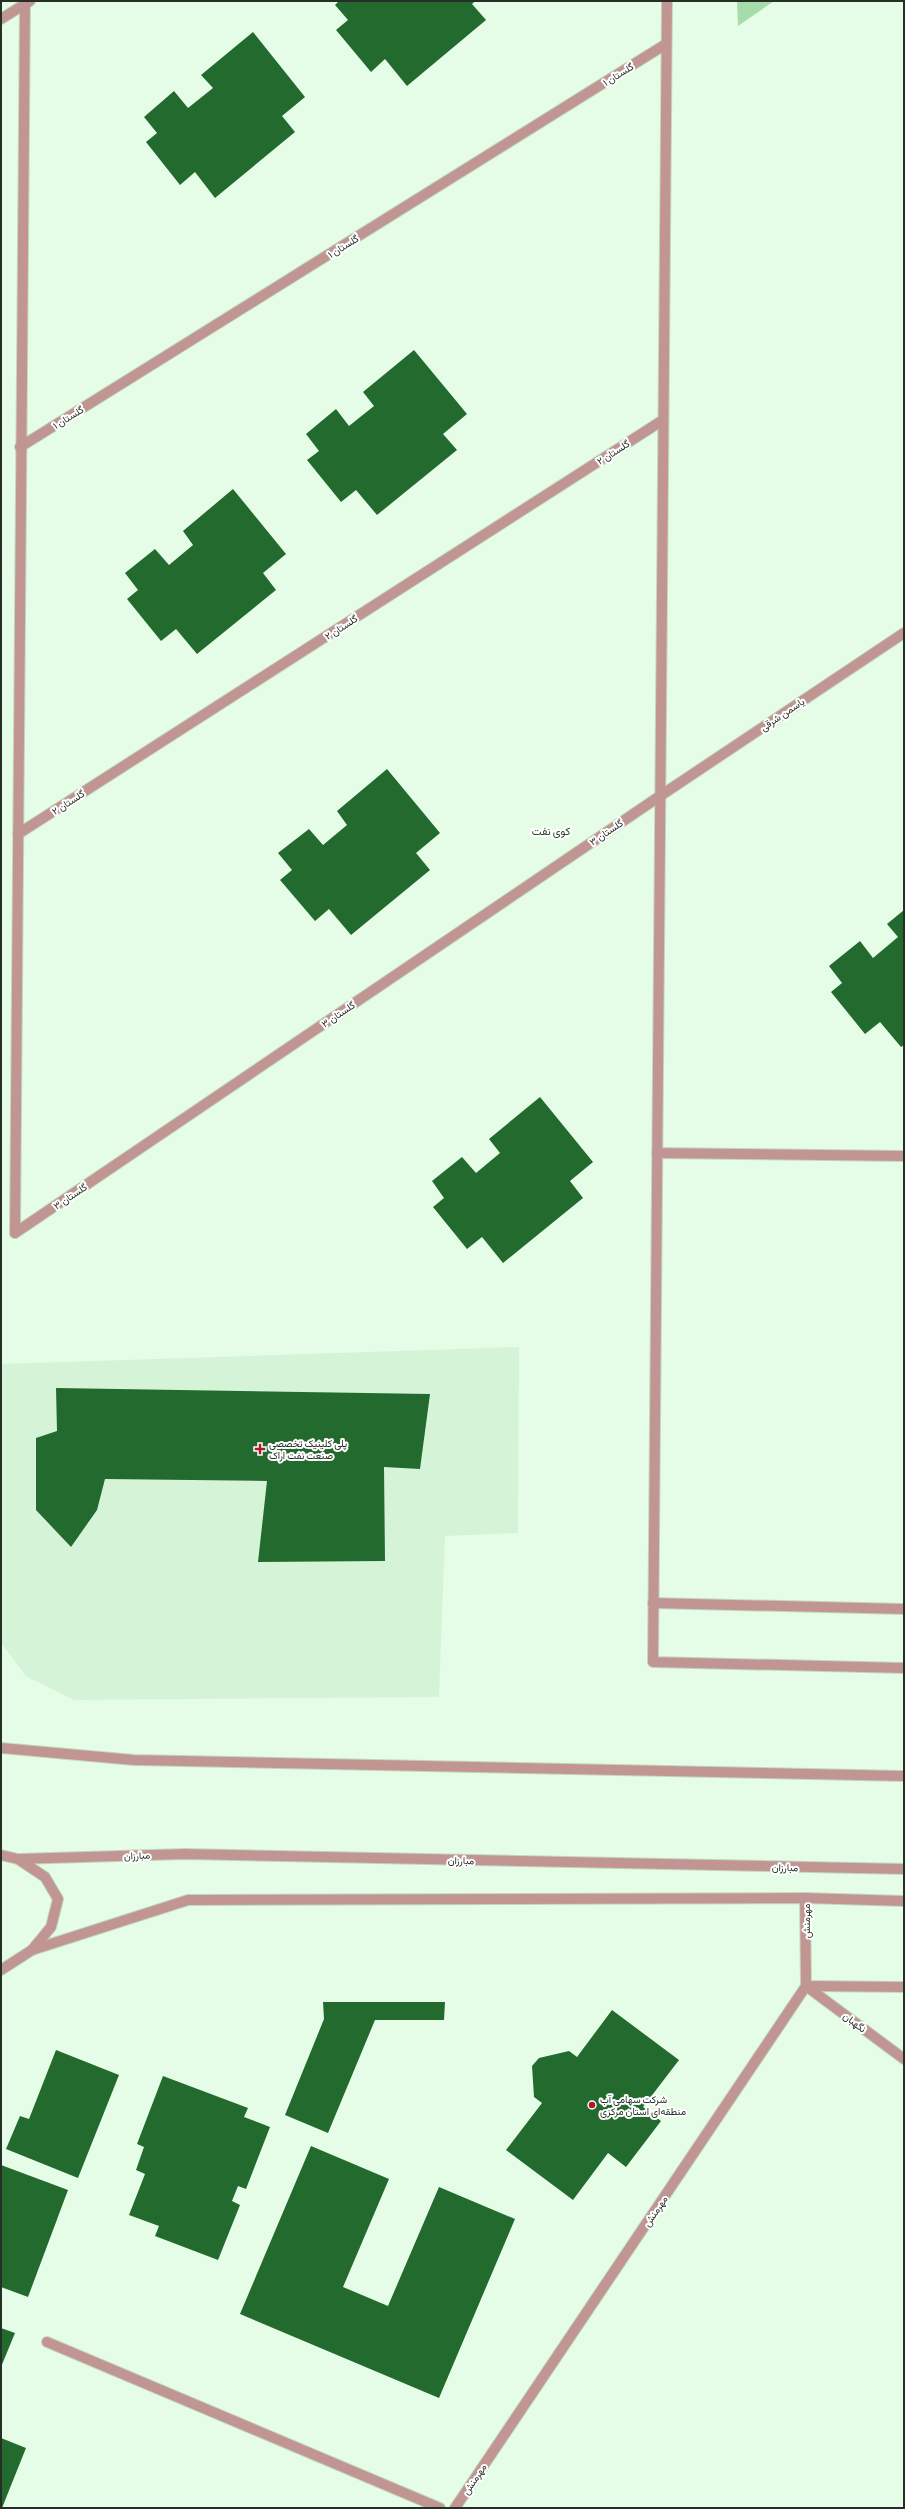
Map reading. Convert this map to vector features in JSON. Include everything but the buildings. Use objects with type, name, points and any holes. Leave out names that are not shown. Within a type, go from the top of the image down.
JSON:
[{"type":"street","points":[[667,1],[652,1662],[904,1668]]},
{"type":"street","points":[[1,19],[27,2]]},
{"type":"street","points":[[18,834],[20,447],[27,2]]},
{"type":"street","name":"گلستان ۱","points":[[20,447],[666,44]]},
{"type":"street","name":"گلستان ۲","points":[[18,834],[663,420]]},
{"type":"street","name":"یاسمن شرقی","points":[[660,796],[904,633]]},
{"type":"street","name":"گلستان ۳","points":[[18,834],[16,1233],[660,796]]},
{"type":"street","points":[[657,1153],[904,1156]]},
{"type":"street","points":[[653,1603],[904,1609]]},
{"type":"street","points":[[1,1748],[134,1760],[904,1776]]},
{"type":"street","name":"مبارزان","points":[[18,1859],[185,1854],[904,1869]]},
{"type":"street","points":[[1,1855],[18,1859],[45,1877],[58,1899],[51,1927],[32,1950]]},
{"type":"street","points":[[1,1970],[32,1950],[188,1900],[806,1898],[904,1901]]},
{"type":"street","name":"مهرمنش","points":[[455,2508],[806,1986],[806,1898]]},
{"type":"street","points":[[806,1986],[904,1987]]},
{"type":"street","name":"نگهبان","points":[[806,1986],[904,2058]]},
{"type":"street","points":[[47,2342],[440,2508]]},
{"type":"shaded area","name":"پلی کلینیک تخصصی صنعت نفت اراک","points":[[519,1347],[518,1533],[445,1536],[439,1697],[74,1700],[26,1676],[1,1643],[1,1364]]},
{"type":"green space","points":[[737,1],[774,1],[738,26]]},
{"type":"place","name":"پلی کلینیک تخصصی صنعت نفت اراک","points":[[260,1449]]},
{"type":"place","name":"شرکت سهامی آب منطقه‌ای استان مرکزی","points":[[592,2105]]},
{"type":"district","name":"کوی نفت","points":[[551,830]]}]
